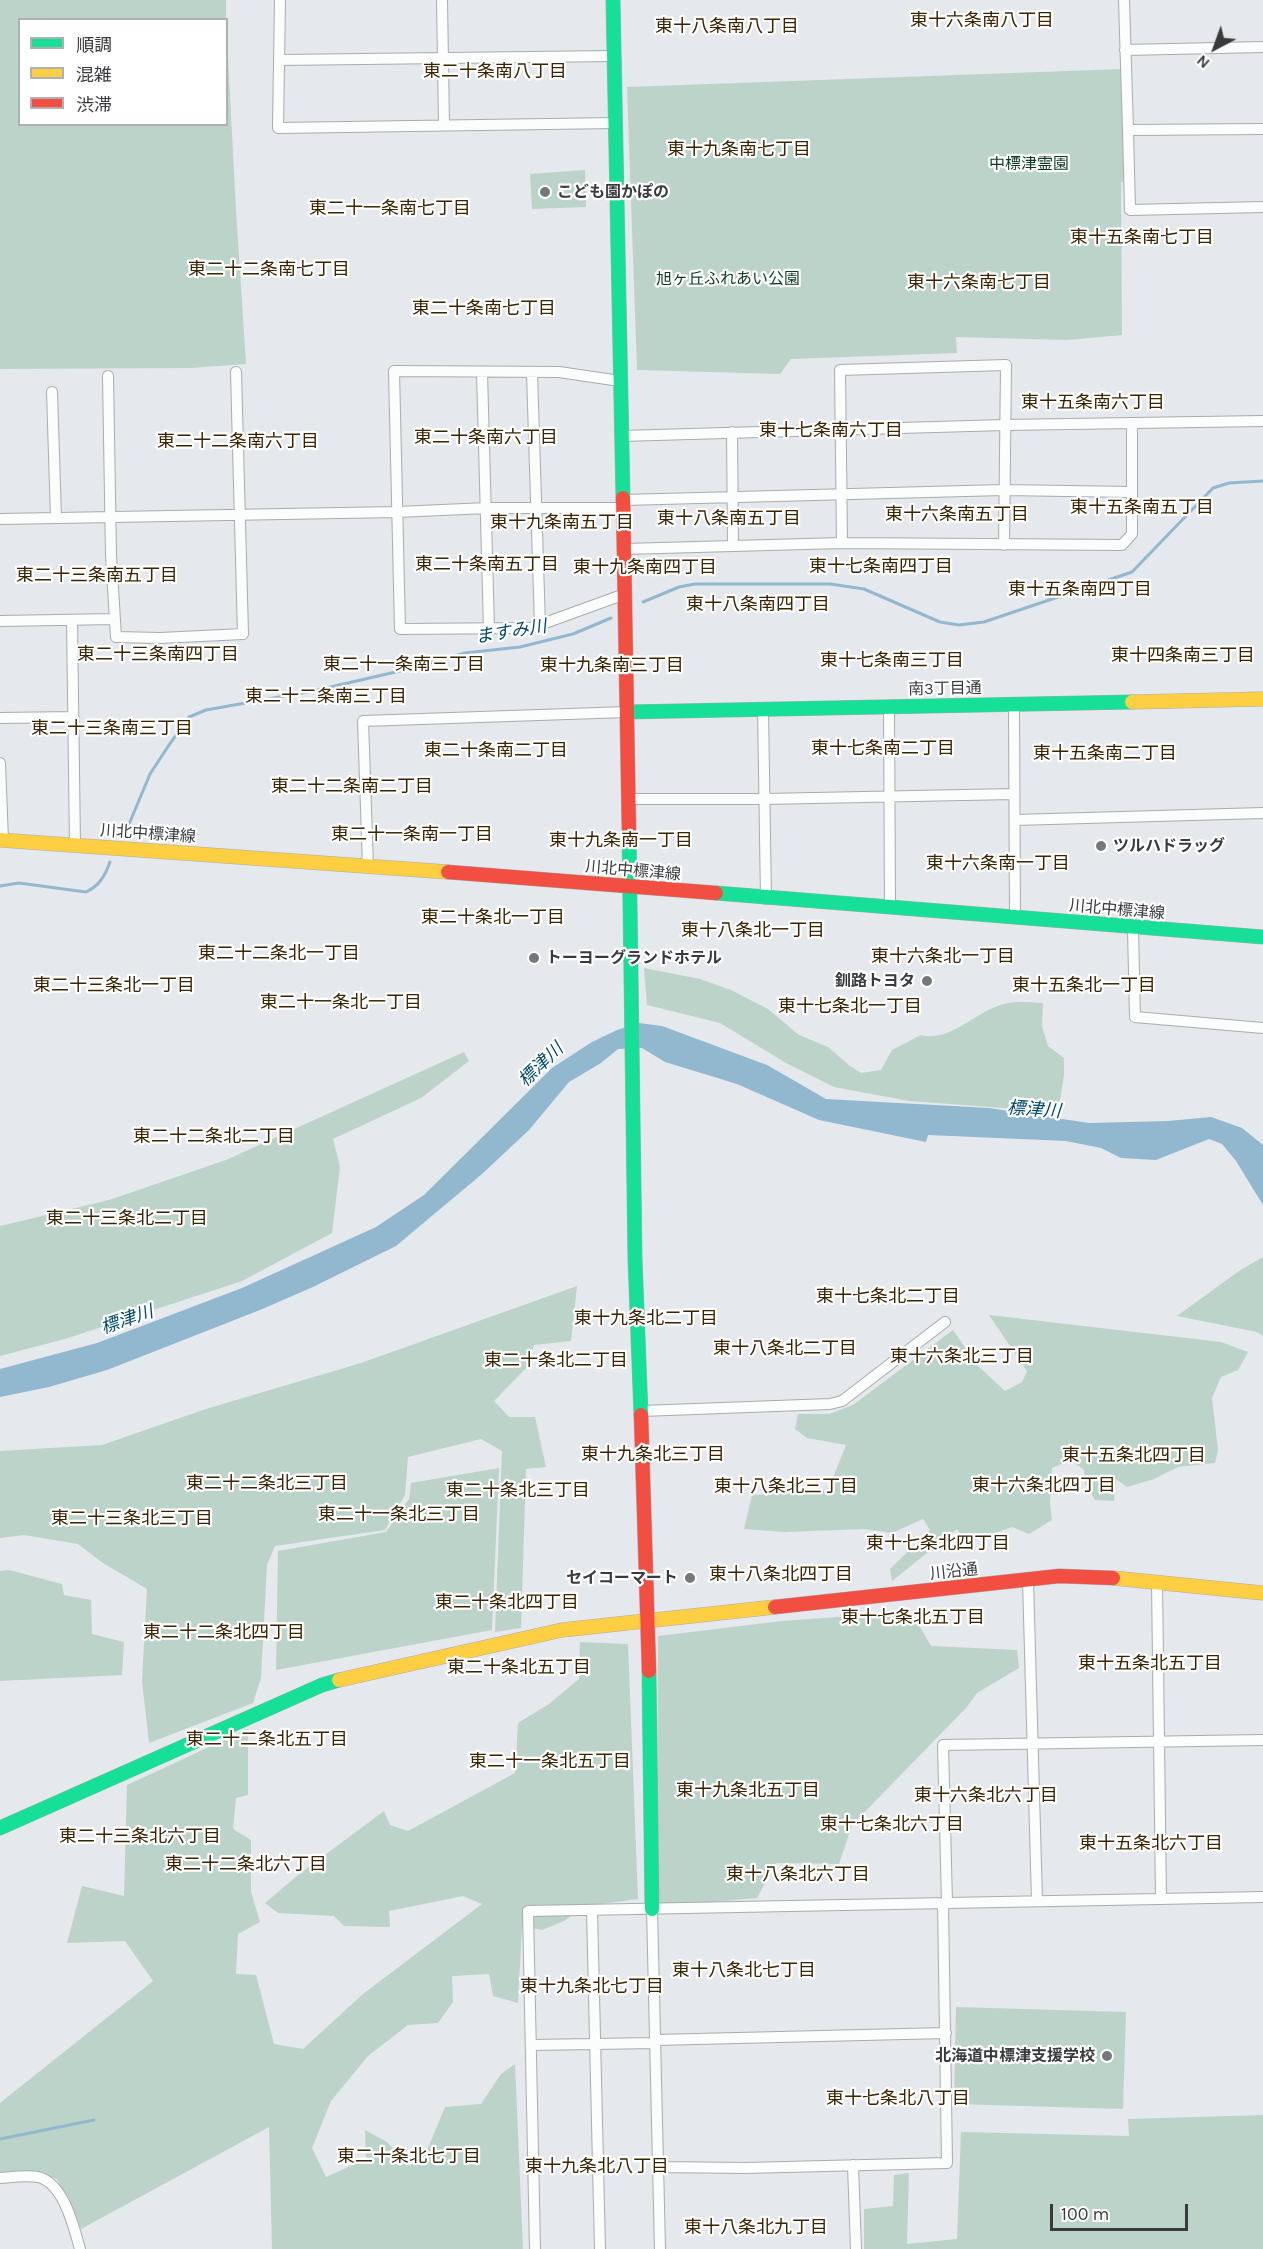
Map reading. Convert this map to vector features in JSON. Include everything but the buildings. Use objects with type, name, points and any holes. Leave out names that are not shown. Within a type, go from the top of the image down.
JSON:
[{"type":"street","points":[[280,0],[279,128],[615,123]]},
{"type":"street","points":[[442,0],[444,124]]},
{"type":"street","points":[[613,0],[629,799],[634,1259],[648,1622],[660,2249]]},
{"type":"street","points":[[1124,0],[1130,210],[1263,207]]},
{"type":"street","points":[[1125,50],[1263,47]]},
{"type":"street","points":[[279,60],[614,56]]},
{"type":"street","points":[[1128,130],[1263,129]]},
{"type":"street","points":[[842,543],[840,370],[1006,365],[1004,544]]},
{"type":"street","points":[[620,381],[559,372],[394,371],[400,629],[489,629],[540,626],[625,594]]},
{"type":"street","points":[[108,376],[116,637],[160,638],[243,634],[236,372]]},
{"type":"street","points":[[482,372],[489,629]]},
{"type":"street","points":[[532,373],[540,626]]},
{"type":"street","points":[[52,392],[56,518]]},
{"type":"street","points":[[621,436],[1005,425],[1263,421]]},
{"type":"street","points":[[624,549],[842,543],[1122,545],[1132,534],[1132,424]]},
{"type":"street","points":[[732,432],[733,546]]},
{"type":"street","points":[[0,519],[537,508],[732,498],[1004,490],[1131,492]]},
{"type":"street","points":[[0,621],[114,619]]},
{"type":"street","points":[[72,620],[75,846]]},
{"type":"street","name":"南3丁目通","points":[[627,712],[1263,699]]},
{"type":"street","points":[[1014,705],[1014,917]]},
{"type":"street","points":[[889,706],[890,908]]},
{"type":"street","points":[[763,709],[766,898]]},
{"type":"street","points":[[368,867],[363,721],[627,712]]},
{"type":"street","points":[[0,718],[72,717]]},
{"type":"street","points":[[0,763],[1,840]]},
{"type":"street","points":[[629,799],[1014,794]]},
{"type":"street","points":[[1014,820],[1263,813]]},
{"type":"street","name":"川北中標津線","points":[[1,840],[630,887],[1263,938]]},
{"type":"street","points":[[1133,928],[1135,1017],[1263,1029]]},
{"type":"street","points":[[641,1411],[830,1404],[842,1401],[945,1322]]},
{"type":"street","name":"川沿通","points":[[0,1828],[322,1685],[562,1630],[1079,1575],[1263,1593]]},
{"type":"street","points":[[1028,1580],[1037,1901]]},
{"type":"street","points":[[1157,1581],[1161,1899]]},
{"type":"street","points":[[658,2167],[745,2168],[947,2163],[944,1745],[1263,1740]]},
{"type":"street","points":[[535,2249],[528,1911],[1263,1897]]},
{"type":"street","points":[[592,1910],[600,2249]]},
{"type":"street","points":[[532,2045],[946,2033]]},
{"type":"street","points":[[853,2165],[856,2249]]},
{"type":"street","points":[[0,2178],[41,2178],[53,2186],[70,2214],[80,2249]]},
{"type":"green space","points":[[0,0],[226,0],[226,18],[18,18],[18,126],[228,126],[228,58],[246,364],[190,368],[0,369]]},
{"type":"green space","name":"中標津霊園","points":[[1122,69],[1127,181],[1121,182],[1122,335],[1067,340],[956,337],[957,353],[791,359],[780,374],[637,370],[627,87]]},
{"type":"green space","points":[[585,170],[586,207],[532,209],[530,174]]},
{"type":"green space","points":[[644,968],[700,979],[731,990],[768,1009],[799,1035],[828,1047],[861,1073],[881,1070],[892,1050],[921,1035],[941,1035],[950,1032],[986,1011],[1007,1003],[1043,1003],[1042,1026],[1048,1046],[1064,1058],[1064,1075],[1058,1112],[909,1101],[834,1087],[786,1063],[720,1023],[647,1005]]},
{"type":"green space","points":[[464,1052],[469,1061],[421,1098],[333,1139],[340,1167],[332,1233],[242,1281],[65,1339],[0,1356],[0,1226],[109,1200],[226,1160]]},
{"type":"green space","points":[[1263,1257],[1263,1336],[1257,1332],[1177,1316],[1239,1271]]},
{"type":"green space","points":[[577,1286],[571,1341],[534,1345],[528,1366],[494,1401],[509,1417],[535,1417],[546,1467],[526,1469],[521,1628],[495,1632],[502,1451],[481,1439],[408,1457],[405,1495],[385,1530],[275,1546],[267,1565],[261,1678],[253,1703],[149,1743],[142,1681],[147,1589],[103,1563],[78,1544],[24,1535],[0,1538],[0,1451],[102,1445],[206,1409],[361,1363]]},
{"type":"green space","points":[[989,1315],[1221,1342],[1248,1352],[1238,1370],[1221,1377],[1212,1398],[1218,1450],[1215,1463],[1178,1467],[1154,1479],[1127,1487],[1116,1479],[1114,1501],[1095,1500],[1085,1484],[1084,1470],[1071,1460],[1052,1468],[1050,1503],[1052,1520],[1029,1534],[1012,1527],[967,1543],[957,1529],[892,1581],[890,1569],[930,1530],[923,1519],[892,1533],[864,1529],[784,1532],[744,1529],[752,1495],[812,1493],[829,1488],[846,1445],[807,1438],[795,1429],[798,1414],[829,1414],[853,1405],[953,1330],[978,1366],[1005,1391],[1022,1382],[1027,1371]]},
{"type":"green space","points":[[499,1468],[492,1630],[276,1670],[278,1551],[386,1532],[409,1499],[411,1483]]},
{"type":"green space","points":[[9,1570],[62,1584],[64,1595],[91,1600],[92,1634],[124,1642],[122,1675],[0,1681],[0,1571]]},
{"type":"green space","points":[[907,1612],[916,1620],[931,1646],[1017,1650],[1019,1668],[977,1693],[966,1708],[852,1825],[839,1864],[776,1863],[757,1898],[657,1907],[658,1636],[782,1621]]},
{"type":"green space","points":[[580,1642],[628,1644],[638,1899],[586,1906],[564,1921],[542,1930],[522,1926],[518,2003],[493,1996],[489,1974],[452,1976],[453,2002],[438,2023],[408,2025],[368,2056],[331,2101],[312,2148],[326,2177],[366,2159],[365,2130],[387,2142],[410,2166],[428,2148],[445,2107],[481,2104],[501,2074],[515,2064],[523,2249],[272,2249],[269,2127],[81,2229],[57,2179],[38,2172],[0,2172],[0,2103],[153,1981],[125,1941],[67,1943],[82,1886],[124,1896],[127,1785],[248,1729],[248,1795],[236,1798],[233,1829],[251,1840],[251,1892],[260,1922],[238,1934],[236,1974],[256,1975],[274,2044],[303,2049],[363,1994],[482,1904],[463,1896],[389,1911],[390,1927],[344,1926],[334,1916],[278,1913],[265,1903],[298,1875],[384,1811],[390,1825],[408,1831],[515,1773],[518,1723],[549,1704],[579,1679]]},
{"type":"green space","points":[[956,2007],[1126,2012],[1123,2109],[954,2104]]},
{"type":"green space","points":[[1263,2115],[1263,2249],[864,2249],[864,2209],[893,2206],[894,2175],[909,2173],[907,2244],[957,2239],[961,2132],[1129,2136],[1128,2119]]},
{"type":"water","points":[[639,1023],[662,1026],[767,1065],[826,1099],[989,1108],[1089,1123],[1168,1121],[1211,1117],[1242,1128],[1263,1145],[1263,1205],[1236,1161],[1222,1144],[1209,1139],[1156,1160],[1121,1158],[1101,1148],[1066,1141],[928,1135],[926,1142],[819,1120],[737,1084],[665,1062],[642,1048],[618,1049],[601,1063],[569,1082],[529,1130],[482,1174],[396,1246],[260,1310],[107,1370],[49,1387],[0,1397],[0,1369],[97,1343],[242,1288],[376,1227],[424,1195],[552,1068],[592,1042]]},
{"type":"waterway","name":"ますみ川","points":[[643,602],[679,587],[695,584],[830,584],[864,589],[940,622],[959,625],[984,622],[1132,572],[1213,488],[1229,483],[1263,481]]},
{"type":"waterway","name":"ますみ川","points":[[127,829],[150,774],[189,717],[206,710],[313,691],[413,668],[465,653],[520,647],[573,634],[611,618]]},
{"type":"waterway","name":"ますみ川","points":[[0,886],[19,883],[86,892],[101,880],[110,862]]},
{"type":"waterway","points":[[0,2139],[94,2120]]},
{"type":"traffic: fast","points":[[613,0],[623,498]]},
{"type":"traffic: fast","points":[[627,712],[1132,702]]},
{"type":"traffic: fast","points":[[629,832],[635,1259],[641,1415]]},
{"type":"traffic: fast","points":[[716,893],[1263,937]]},
{"type":"traffic: fast","points":[[649,1671],[652,1909]]},
{"type":"traffic: fast","points":[[0,1828],[322,1685],[339,1680]]},
{"type":"traffic: slow","points":[[1132,702],[1263,699]]},
{"type":"traffic: slow","points":[[0,840],[448,872]]},
{"type":"traffic: slow","points":[[1113,1578],[1263,1593]]},
{"type":"traffic: slow","points":[[339,1680],[562,1630],[775,1607]]},
{"type":"traffic: jam","points":[[623,498],[629,832]]},
{"type":"traffic: jam","points":[[448,872],[716,893]]},
{"type":"traffic: jam","points":[[641,1415],[649,1671]]},
{"type":"traffic: jam","points":[[775,1607],[1059,1576],[1113,1578]]},
{"type":"place","name":"こども園かぽの","points":[[545,192]]},
{"type":"place","name":"ツルハドラッグ","points":[[1101,846]]},
{"type":"place","name":"トーヨーグランドホテル","points":[[534,958]]},
{"type":"place","name":"釧路トヨタ","points":[[927,981]]},
{"type":"place","name":"セイコーマート","points":[[690,1578]]},
{"type":"place","name":"北海道中標津支援学校","points":[[1107,2056]]},
{"type":"district","name":"東十六条南八丁目","points":[[982,21]]},
{"type":"district","name":"東十八条南八丁目","points":[[727,27]]},
{"type":"district","name":"東二十条南八丁目","points":[[495,72]]},
{"type":"district","name":"東十九条南七丁目","points":[[739,150]]},
{"type":"district","name":"東二十一条南七丁目","points":[[390,209]]},
{"type":"district","name":"東十五条南七丁目","points":[[1142,238]]},
{"type":"district","name":"東二十二条南七丁目","points":[[269,270]]},
{"type":"district","name":"東十六条南七丁目","points":[[979,283]]},
{"type":"district","name":"東二十条南七丁目","points":[[484,309]]},
{"type":"district","name":"東十五条南六丁目","points":[[1093,403]]},
{"type":"district","name":"東十七条南六丁目","points":[[831,431]]},
{"type":"district","name":"東二十条南六丁目","points":[[486,438]]},
{"type":"district","name":"東二十二条南六丁目","points":[[238,442]]},
{"type":"district","name":"東十五条南五丁目","points":[[1142,508]]},
{"type":"district","name":"東十六条南五丁目","points":[[957,515]]},
{"type":"district","name":"東十八条南五丁目","points":[[729,519]]},
{"type":"district","name":"東十九条南五丁目","points":[[562,523]]},
{"type":"district","name":"東二十条南五丁目","points":[[487,565]]},
{"type":"district","name":"東十七条南四丁目","points":[[881,567]]},
{"type":"district","name":"東十九条南四丁目","points":[[645,568]]},
{"type":"district","name":"東二十三条南五丁目","points":[[97,576]]},
{"type":"district","name":"東十五条南四丁目","points":[[1080,590]]},
{"type":"district","name":"東十八条南四丁目","points":[[758,605]]},
{"type":"district","name":"東二十三条南四丁目","points":[[158,655]]},
{"type":"district","name":"東十四条南三丁目","points":[[1183,656]]},
{"type":"district","name":"東十七条南三丁目","points":[[892,661]]},
{"type":"district","name":"東二十一条南三丁目","points":[[404,665]]},
{"type":"district","name":"東十九条南三丁目","points":[[612,666]]},
{"type":"district","name":"東二十二条南三丁目","points":[[326,697]]},
{"type":"district","name":"東二十三条南三丁目","points":[[112,729]]},
{"type":"district","name":"東十七条南二丁目","points":[[883,749]]},
{"type":"district","name":"東二十条南二丁目","points":[[496,751]]},
{"type":"district","name":"東十五条南二丁目","points":[[1105,754]]},
{"type":"district","name":"東二十二条南二丁目","points":[[352,787]]},
{"type":"district","name":"東二十一条南一丁目","points":[[412,835]]},
{"type":"district","name":"東十九条南一丁目","points":[[621,841]]},
{"type":"district","name":"東十六条南一丁目","points":[[998,864]]},
{"type":"district","name":"東二十条北一丁目","points":[[493,918]]},
{"type":"district","name":"東十八条北一丁目","points":[[753,931]]},
{"type":"district","name":"東二十二条北一丁目","points":[[279,954]]},
{"type":"district","name":"東十六条北一丁目","points":[[943,957]]},
{"type":"district","name":"東二十三条北一丁目","points":[[114,986]]},
{"type":"district","name":"東十五条北一丁目","points":[[1084,986]]},
{"type":"district","name":"東二十一条北一丁目","points":[[341,1003]]},
{"type":"district","name":"東十七条北一丁目","points":[[850,1007]]},
{"type":"district","name":"東二十二条北二丁目","points":[[214,1137]]},
{"type":"district","name":"東二十三条北二丁目","points":[[127,1219]]},
{"type":"district","name":"東十七条北二丁目","points":[[888,1297]]},
{"type":"district","name":"東十九条北二丁目","points":[[646,1319]]},
{"type":"district","name":"東十八条北二丁目","points":[[785,1349]]},
{"type":"district","name":"東十六条北三丁目","points":[[962,1357]]},
{"type":"district","name":"東二十条北二丁目","points":[[556,1361]]},
{"type":"district","name":"東十九条北三丁目","points":[[653,1455]]},
{"type":"district","name":"東十五条北四丁目","points":[[1134,1456]]},
{"type":"district","name":"東二十二条北三丁目","points":[[267,1484]]},
{"type":"district","name":"東十六条北四丁目","points":[[1044,1486]]},
{"type":"district","name":"東十八条北三丁目","points":[[786,1487]]},
{"type":"district","name":"東二十条北三丁目","points":[[518,1491]]},
{"type":"district","name":"東二十一条北三丁目","points":[[399,1515]]},
{"type":"district","name":"東二十三条北三丁目","points":[[132,1519]]},
{"type":"district","name":"東十七条北四丁目","points":[[938,1544]]},
{"type":"district","name":"東十八条北四丁目","points":[[781,1575]]},
{"type":"district","name":"東二十条北四丁目","points":[[507,1603]]},
{"type":"district","name":"東十七条北五丁目","points":[[913,1618]]},
{"type":"district","name":"東二十二条北四丁目","points":[[224,1633]]},
{"type":"district","name":"東十五条北五丁目","points":[[1150,1664]]},
{"type":"district","name":"東二十条北五丁目","points":[[519,1668]]},
{"type":"district","name":"東二十二条北五丁目","points":[[267,1740]]},
{"type":"district","name":"東二十一条北五丁目","points":[[550,1762]]},
{"type":"district","name":"東十九条北五丁目","points":[[748,1791]]},
{"type":"district","name":"東十六条北六丁目","points":[[986,1796]]},
{"type":"district","name":"東十七条北六丁目","points":[[892,1825]]},
{"type":"district","name":"東二十三条北六丁目","points":[[140,1837]]},
{"type":"district","name":"東十五条北六丁目","points":[[1151,1844]]},
{"type":"district","name":"東二十二条北六丁目","points":[[246,1865]]},
{"type":"district","name":"東十八条北六丁目","points":[[798,1875]]},
{"type":"district","name":"東十八条北七丁目","points":[[744,1971]]},
{"type":"district","name":"東十九条北七丁目","points":[[592,1987]]},
{"type":"district","name":"東十七条北八丁目","points":[[898,2099]]},
{"type":"district","name":"東二十条北七丁目","points":[[409,2157]]},
{"type":"district","name":"東十九条北八丁目","points":[[597,2167]]},
{"type":"district","name":"東十八条北九丁目","points":[[756,2228]]},
{"type":"park label","name":"旭ヶ丘ふれあい公園","points":[[728,279]]},
{"type":"water label","name":"標津川","points":[[541,1065]]},
{"type":"water label","name":"標津川","points":[[1034,1110]]},
{"type":"water label","name":"標津川","points":[[127,1320]]}]
